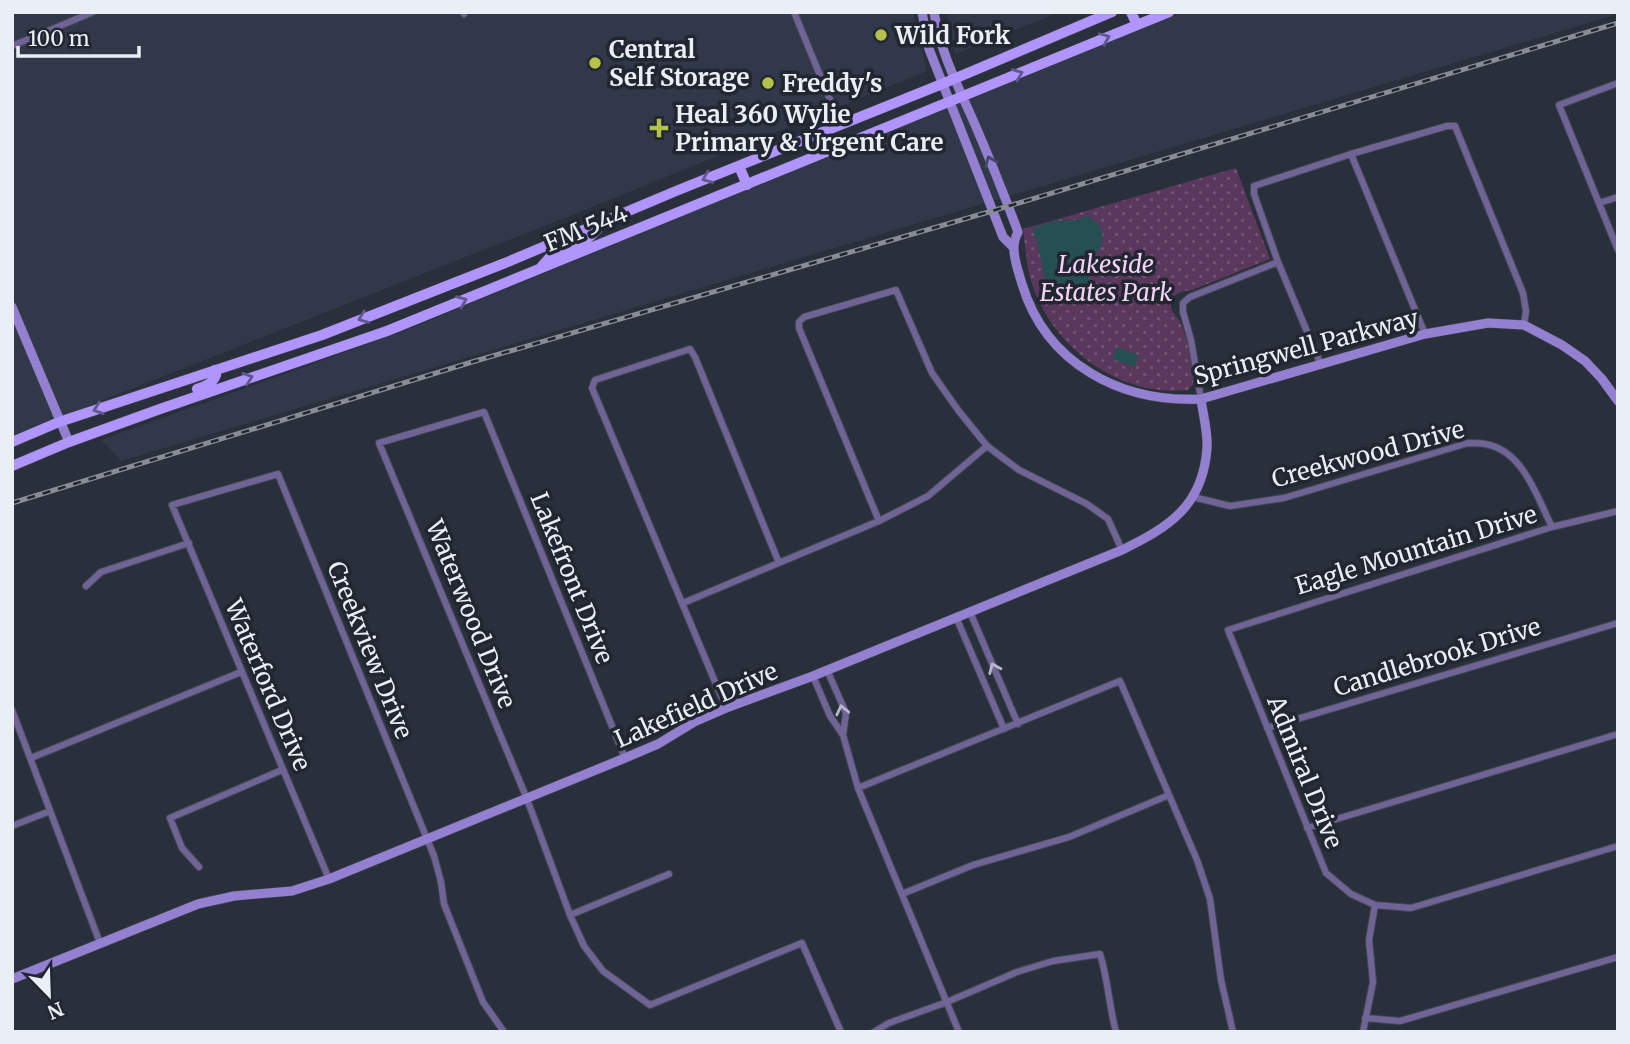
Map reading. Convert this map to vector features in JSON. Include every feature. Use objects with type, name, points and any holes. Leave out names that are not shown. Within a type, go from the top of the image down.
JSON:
[{"type":"main road","name":"FM 544","points":[[12,442],[59,422],[322,334],[505,263],[1112,12]]},
{"type":"main road","points":[[1131,12],[1137,25]]},
{"type":"main road","name":"FM 544","points":[[12,466],[160,409],[387,331],[1169,12]]},
{"type":"main road","points":[[739,166],[747,185]]},
{"type":"main road","points":[[539,270],[551,256],[585,242],[597,230],[596,225]]},
{"type":"main road","points":[[160,409],[174,398],[207,386],[214,380],[215,370]]},
{"type":"street","points":[[12,46],[93,12]]},
{"type":"street","points":[[794,12],[841,124]]},
{"type":"street","name":"Springwell Parkway","points":[[922,12],[929,49],[949,102],[1003,237],[1014,248]]},
{"type":"street","name":"Springwell Parkway","points":[[934,12],[944,55],[1018,232],[1014,248],[1022,284],[1032,310],[1050,337],[1080,366],[1107,382],[1152,397],[1201,399],[1425,334],[1488,323],[1524,326],[1562,345],[1585,361],[1618,401]]},
{"type":"street","points":[[1618,83],[1559,106],[1618,250]]},
{"type":"street","points":[[1321,365],[1278,262],[1254,194],[1254,186],[1447,126],[1455,126],[1523,293],[1526,311],[1524,326]]},
{"type":"street","points":[[1351,154],[1425,334]]},
{"type":"street","points":[[983,189],[999,183]]},
{"type":"street","points":[[1599,203],[1618,197]]},
{"type":"street","name":"Lakefield Drive","points":[[12,979],[198,904],[234,896],[292,891],[329,879],[658,744],[696,721],[726,708],[813,676],[1122,550],[1155,534],[1177,517],[1193,497],[1202,474],[1207,447],[1183,303],[1190,297],[1278,262]]},
{"type":"street","points":[[879,521],[799,328],[799,322],[804,317],[896,290],[932,373],[987,446],[1019,470],[1087,504],[1108,519],[1122,550]]},
{"type":"street","points":[[12,307],[69,442]]},
{"type":"street","points":[[726,708],[592,388],[595,380],[690,349],[779,564]]},
{"type":"street","name":"Waterwood Drive","points":[[484,412],[379,443],[527,799],[584,946],[603,971],[650,1005],[802,943],[841,1032]]},
{"type":"street","name":"Lakefront Drive","points":[[484,412],[625,758]]},
{"type":"street","name":"Creekwood Drive","points":[[1193,497],[1230,506],[1284,498],[1468,443],[1486,444],[1508,454],[1521,467],[1552,527]]},
{"type":"street","points":[[683,603],[879,521],[928,496],[987,446]]},
{"type":"street","name":"Waterford Drive","points":[[278,474],[172,505],[329,879]]},
{"type":"street","name":"Creekview Drive","points":[[278,474],[435,856],[444,904],[483,1002],[504,1032]]},
{"type":"street","name":"Eagle Mountain Drive","points":[[1228,630],[1552,527],[1618,511]]},
{"type":"street","points":[[86,586],[101,572],[189,543]]},
{"type":"street","points":[[970,611],[1018,724]]},
{"type":"street","points":[[956,617],[1004,729]]},
{"type":"street","name":"Candlebrook Drive","points":[[1267,728],[1618,623]]},
{"type":"street","name":"Admiral Drive","points":[[1228,630],[1326,873],[1351,894],[1375,905],[1410,908],[1618,846]]},
{"type":"street","points":[[827,670],[846,713],[843,735]]},
{"type":"street","points":[[31,758],[241,672]]},
{"type":"street","points":[[813,676],[843,735],[858,789],[959,1032]]},
{"type":"street","points":[[858,789],[1120,681],[1197,860],[1210,899],[1221,980],[1233,1032]]},
{"type":"street","points":[[12,710],[100,943]]},
{"type":"street","points":[[1307,828],[1618,734]]},
{"type":"street","points":[[199,867],[182,848],[170,818],[282,770]]},
{"type":"street","points":[[902,894],[973,865],[1069,837],[1169,796]]},
{"type":"street","points":[[12,826],[50,811]]},
{"type":"street","points":[[570,915],[668,874]]},
{"type":"street","points":[[1363,1032],[1373,982],[1369,940],[1375,905]]},
{"type":"street","points":[[874,1032],[889,1023],[1017,972],[1053,961],[1100,954],[1116,1032]]},
{"type":"street","points":[[1365,1018],[1400,1021],[1618,957]]},
{"type":"shaded area","points":[[12,12],[914,12],[927,71],[577,213],[12,436]]},
{"type":"shaded area","points":[[946,12],[1060,12],[955,54]]},
{"type":"shaded area","points":[[1181,12],[1618,14],[121,461],[101,440],[401,332]]},
{"type":"shaded area","points":[[1086,216],[1099,225],[1102,233],[1102,243],[1089,269],[1092,292],[1079,303],[1068,304],[1058,301],[1047,285],[1033,232],[1035,227],[1054,221],[1076,220]]},
{"type":"shaded area","points":[[1117,347],[1138,355],[1135,367],[1112,359]]},
{"type":"green space","name":"Lakeside Estates Park","points":[[1236,168],[1270,259],[1173,297],[1171,307],[1181,324],[1188,346],[1193,385],[1188,390],[1162,390],[1136,385],[1089,362],[1052,324],[1039,301],[1030,277],[1023,229]]},
{"type":"railway","points":[[12,503],[472,362],[992,211],[1618,23]]},
{"type":"place","name":"Wild Fork","points":[[881,35]]},
{"type":"place","name":"Central Self Storage","points":[[595,63]]},
{"type":"place","name":"Freddy's","points":[[768,83]]},
{"type":"place","name":"Heal 360 Wylie Primary & Urgent Care","points":[[659,128]]}]
